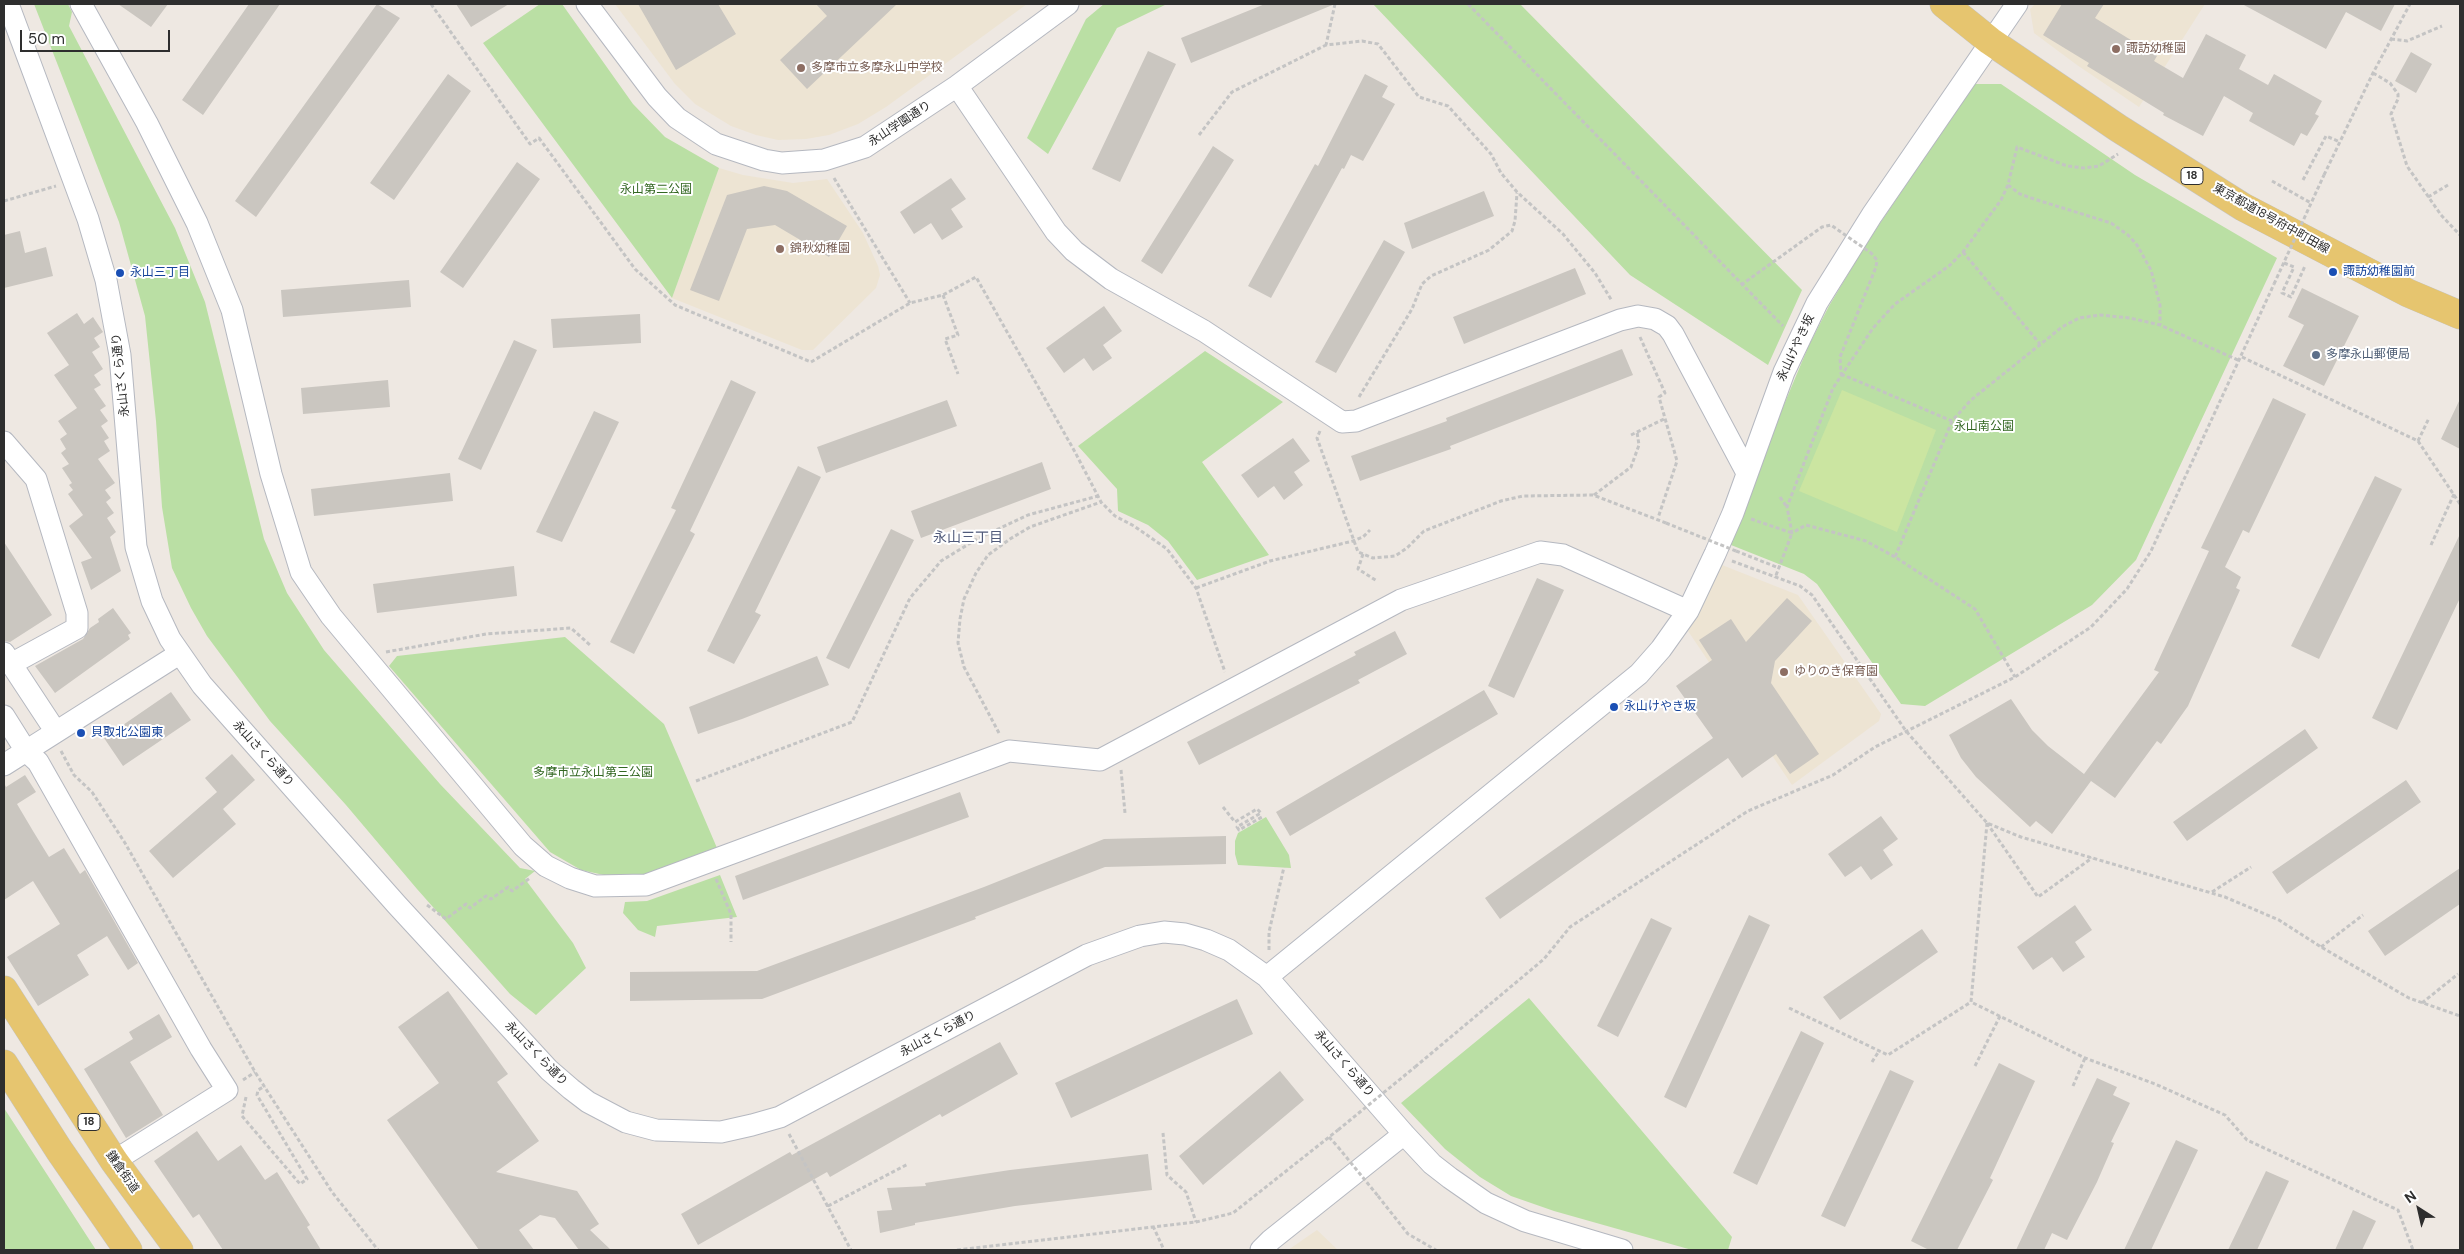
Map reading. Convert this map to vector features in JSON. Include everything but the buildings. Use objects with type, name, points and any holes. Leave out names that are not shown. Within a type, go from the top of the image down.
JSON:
[{"type":"main road","name":"東京都道18号府中町田線","points":[[1944,4],[1990,40],[2136,140],[2243,207],[2408,293],[2460,315]]},
{"type":"main road","name":"鎌倉街道","points":[[4,990],[114,1161],[178,1250]]},
{"type":"main road","points":[[4,1064],[59,1150],[128,1250]]},
{"type":"street","name":"永山さくら通り","points":[[8,4],[73,181],[106,280],[116,330],[136,547],[152,601],[179,654],[202,684],[397,904],[549,1070],[588,1102],[626,1122],[656,1130],[722,1132],[780,1118],[1087,955],[1140,936],[1164,932],[1185,934],[1206,940],[1229,950],[1267,977],[1432,1164],[1486,1203],[1525,1221],[1622,1250]]},
{"type":"street","points":[[81,4],[147,123],[197,223],[232,310],[271,474],[301,572],[331,616],[523,846],[546,866],[570,878],[594,886],[646,885],[1009,752],[1100,760],[1401,600],[1540,552],[1563,555],[1688,611]]},
{"type":"street","name":"永山学園通り","points":[[587,4],[657,97],[678,118],[716,144],[764,160],[782,163],[824,160],[865,147],[957,86],[1068,4]]},
{"type":"street","name":"永山けやき坂","points":[[1267,977],[1639,674],[1661,649],[1688,611],[1725,552],[1733,512],[1746,472],[1798,340],[1842,261],[1990,40],[2017,4]]},
{"type":"street","points":[[957,86],[1056,232],[1074,251],[1111,279],[1204,331],[1342,422],[1356,421],[1620,320],[1638,316],[1655,319],[1667,326],[1673,334],[1746,472]]},
{"type":"street","points":[[4,442],[36,479],[76,613],[77,628],[7,658],[58,740]]},
{"type":"street","points":[[4,765],[26,751],[58,740],[179,654]]},
{"type":"street","points":[[4,716],[26,751],[38,762],[201,1049],[232,1087],[114,1161]]},
{"type":"street","points":[[1271,1247],[1404,1134]]},
{"type":"path","points":[[431,4],[530,144],[539,138],[635,269],[675,306],[811,362],[910,303],[943,295],[976,277],[1101,502],[1115,516],[1134,526],[1167,549],[1196,588],[1232,689]]},
{"type":"path","points":[[1326,45],[1334,4]]},
{"type":"path","points":[[1468,4],[1741,285],[1798,340]]},
{"type":"path","points":[[957,1250],[1196,1222],[1233,1214],[1415,1067],[1544,959],[1570,927],[1748,811],[1832,775],[1875,747],[2015,677],[2091,628],[2127,589],[2151,551],[2242,357],[2324,175],[2373,72],[2410,4]]},
{"type":"path","points":[[2391,39],[2407,41],[2442,26]]},
{"type":"path","points":[[1199,136],[1232,92],[1326,45],[1362,41],[1378,44],[1419,97],[1448,106],[1491,154],[1501,173],[1517,192],[1563,234],[1595,273],[1608,293]]},
{"type":"path","points":[[2373,72],[2390,82],[2398,94],[2391,118],[2407,166],[2428,197],[2460,235]]},
{"type":"path","points":[[2303,180],[2326,136],[2340,142]]},
{"type":"path","points":[[1787,507],[1824,407],[1841,374],[1873,328],[1895,304],[1949,266],[1963,252],[1992,215],[2008,185],[2010,168],[2017,147],[2067,166],[2084,168],[2099,166],[2110,161],[2136,140]]},
{"type":"path","points":[[824,160],[910,303]]},
{"type":"path","points":[[4,201],[73,181]]},
{"type":"path","points":[[2272,181],[2311,203]]},
{"type":"path","points":[[2008,185],[2020,194],[2110,223],[2128,235],[2137,245],[2151,270],[2160,305],[2160,325]]},
{"type":"path","points":[[2428,197],[2448,185]]},
{"type":"path","points":[[1356,421],[1353,408],[1412,309],[1422,284],[1431,276],[1489,250],[1503,240],[1512,231],[1515,221],[1517,192]]},
{"type":"path","points":[[1741,285],[1822,227],[1831,225],[1871,253],[1877,260],[1876,267],[1840,357],[1841,374]]},
{"type":"path","points":[[1963,252],[2040,344]]},
{"type":"path","points":[[2284,263],[2294,267],[2282,293],[2291,297],[2305,266]]},
{"type":"path","points":[[943,295],[958,334],[945,339],[958,374]]},
{"type":"path","points":[[1895,557],[1952,421],[1972,400],[2062,327],[2079,318],[2100,315],[2130,318],[2160,325],[2240,361]]},
{"type":"path","points":[[1636,329],[1665,393],[1660,398],[1664,419],[1677,461],[1658,518]]},
{"type":"path","points":[[2242,357],[2418,441],[2460,504]]},
{"type":"path","points":[[1841,374],[1952,421]]},
{"type":"path","points":[[1328,414],[1317,438],[1358,552],[1373,558],[1395,556],[1407,548],[1424,531],[1501,501],[1550,494],[1593,495],[1658,518],[1776,578],[1800,586],[1812,595],[1906,731],[1987,823],[2038,897],[2092,858]]},
{"type":"path","points":[[2418,441],[2429,418]]},
{"type":"path","points":[[1631,435],[1664,419]]},
{"type":"path","points":[[1593,495],[1631,467],[1639,445],[1637,432]]},
{"type":"path","points":[[2431,545],[2454,494]]},
{"type":"path","points":[[696,781],[852,722],[910,598],[941,561],[977,539],[1028,515],[1098,496]]},
{"type":"path","points":[[1776,578],[1792,533],[1787,507],[1780,497]]},
{"type":"path","points":[[1009,752],[964,667],[958,643],[964,599],[976,573],[988,555],[1010,539],[1030,527],[1101,502]]},
{"type":"path","points":[[1733,512],[1792,533],[1806,525],[1866,541],[1895,557],[1975,609],[2015,677]]},
{"type":"path","points":[[1196,588],[1270,561],[1353,541],[1363,537],[1370,530]]},
{"type":"path","points":[[1725,552],[1779,568]]},
{"type":"path","points":[[1363,554],[1358,569],[1377,581]]},
{"type":"path","points":[[367,659],[386,652],[486,634],[571,628],[590,645]]},
{"type":"path","points":[[58,740],[74,774],[92,792],[125,843],[255,1072],[332,1192],[378,1250]]},
{"type":"path","points":[[1120,749],[1125,813]]},
{"type":"path","points":[[1223,807],[1235,822],[1258,809],[1261,813],[1237,826],[1239,830],[1262,817],[1263,819]]},
{"type":"path","points":[[1987,823],[2021,837],[2211,892],[2279,920],[2321,947],[2409,998],[2460,1016]]},
{"type":"path","points":[[1971,1002],[1987,823]]},
{"type":"path","points":[[397,904],[417,899],[446,918],[466,904],[470,908],[486,896],[491,899],[508,888],[512,891],[546,866]]},
{"type":"path","points":[[1269,932],[1284,867]]},
{"type":"path","points":[[2211,892],[2251,867]]},
{"type":"path","points":[[717,880],[731,914],[732,942]]},
{"type":"path","points":[[2321,947],[2363,915]]},
{"type":"path","points":[[2422,1003],[2458,974]]},
{"type":"path","points":[[1971,1002],[2085,1058],[2155,1084],[2225,1115],[2248,1140],[2398,1210],[2413,1250]]},
{"type":"path","points":[[1789,1008],[1888,1055],[1971,1002]]},
{"type":"path","points":[[1975,1066],[2000,1016]]},
{"type":"path","points":[[1872,1062],[1879,1051]]},
{"type":"path","points":[[2072,1086],[2085,1058]]},
{"type":"path","points":[[255,1072],[232,1087],[247,1099],[242,1116],[300,1184],[307,1179],[256,1095],[258,1090],[265,1086]]},
{"type":"path","points":[[780,1118],[851,1250]]},
{"type":"path","points":[[1163,1133],[1167,1175],[1186,1192],[1196,1222]]},
{"type":"path","points":[[1329,1137],[1408,1234],[1436,1250]]},
{"type":"path","points":[[828,1206],[908,1164]]},
{"type":"path","points":[[1153,1226],[1164,1250]]},
{"type":"shaded area","name":"多摩市立多摩永山中学校","points":[[615,4],[1027,4],[886,107],[858,124],[829,135],[806,139],[778,140],[731,126],[695,104],[675,84]]},
{"type":"shaded area","name":"諏訪幼稚園","points":[[2035,4],[2205,4],[2139,107],[2034,33],[2030,9]]},
{"type":"shaded area","name":"錦秋幼稚園","points":[[719,168],[743,175],[793,183],[827,179],[863,233],[878,266],[880,275],[876,288],[813,350],[802,350],[672,298]]},
{"type":"shaded area","name":"ゆりのき保育園","points":[[1722,565],[1798,595],[1881,714],[1879,721],[1792,785],[1688,631]]},
{"type":"shaded area","points":[[1317,1230],[1338,1250],[1288,1250]]},
{"type":"green space","points":[[34,4],[68,4],[72,12],[69,26],[175,228],[205,302],[264,539],[287,593],[324,650],[440,784],[520,868],[535,871],[525,879],[573,943],[586,968],[536,1015],[510,994],[346,805],[270,721],[207,636],[191,608],[172,568],[162,507],[156,421],[145,316],[119,222]]},
{"type":"green space","name":"永山第二公園","points":[[540,4],[562,4],[633,104],[665,137],[719,168],[672,298],[483,43]]},
{"type":"green space","points":[[1104,4],[1167,4],[1117,28],[1048,154],[1027,138],[1086,19]]},
{"type":"green space","points":[[1373,4],[1520,4],[1802,290],[1768,365],[1630,275]]},
{"type":"green space","name":"永山南公園","points":[[1974,84],[2001,84],[2135,175],[2277,258],[2136,560],[2092,605],[1925,706],[1901,704],[1817,584],[1804,574],[1726,543],[1809,345],[1829,306],[1866,244]]},
{"type":"green space","points":[[1205,351],[1283,402],[1202,462],[1269,555],[1197,580],[1168,541],[1148,525],[1118,511],[1117,489],[1078,446]]},
{"type":"green space","points":[[1842,390],[1936,430],[1897,532],[1799,491]]},
{"type":"green space","name":"多摩市立永山第三公園","points":[[565,637],[664,724],[717,848],[645,875],[613,877],[581,870],[550,852],[389,666],[397,656]]},
{"type":"green space","points":[[1266,817],[1289,855],[1291,868],[1238,865],[1235,854],[1235,841],[1238,833]]},
{"type":"green space","points":[[720,875],[737,917],[657,926],[655,937],[638,930],[623,913],[625,902],[647,901]]},
{"type":"green space","points":[[1529,998],[1732,1237],[1728,1250],[1692,1250],[1554,1211],[1511,1196],[1480,1177],[1445,1149],[1401,1103]]},
{"type":"green space","points":[[4,1108],[96,1250],[4,1250]]},
{"type":"place","name":"諏訪幼稚園","points":[[2116,49]]},
{"type":"place","name":"多摩市立多摩永山中学校","points":[[801,68]]},
{"type":"place","name":"錦秋幼稚園","points":[[780,249]]},
{"type":"place","name":"諏訪幼稚園前","points":[[2333,272]]},
{"type":"place","name":"永山三丁目","points":[[120,273]]},
{"type":"place","name":"多摩永山郵便局","points":[[2316,355]]},
{"type":"place","name":"ゆりのき保育園","points":[[1784,672]]},
{"type":"place","name":"永山けやき坂","points":[[1614,707]]},
{"type":"place","name":"貝取北公園東","points":[[81,733]]},
{"type":"district","name":"永山三丁目","points":[[968,538]]}]
